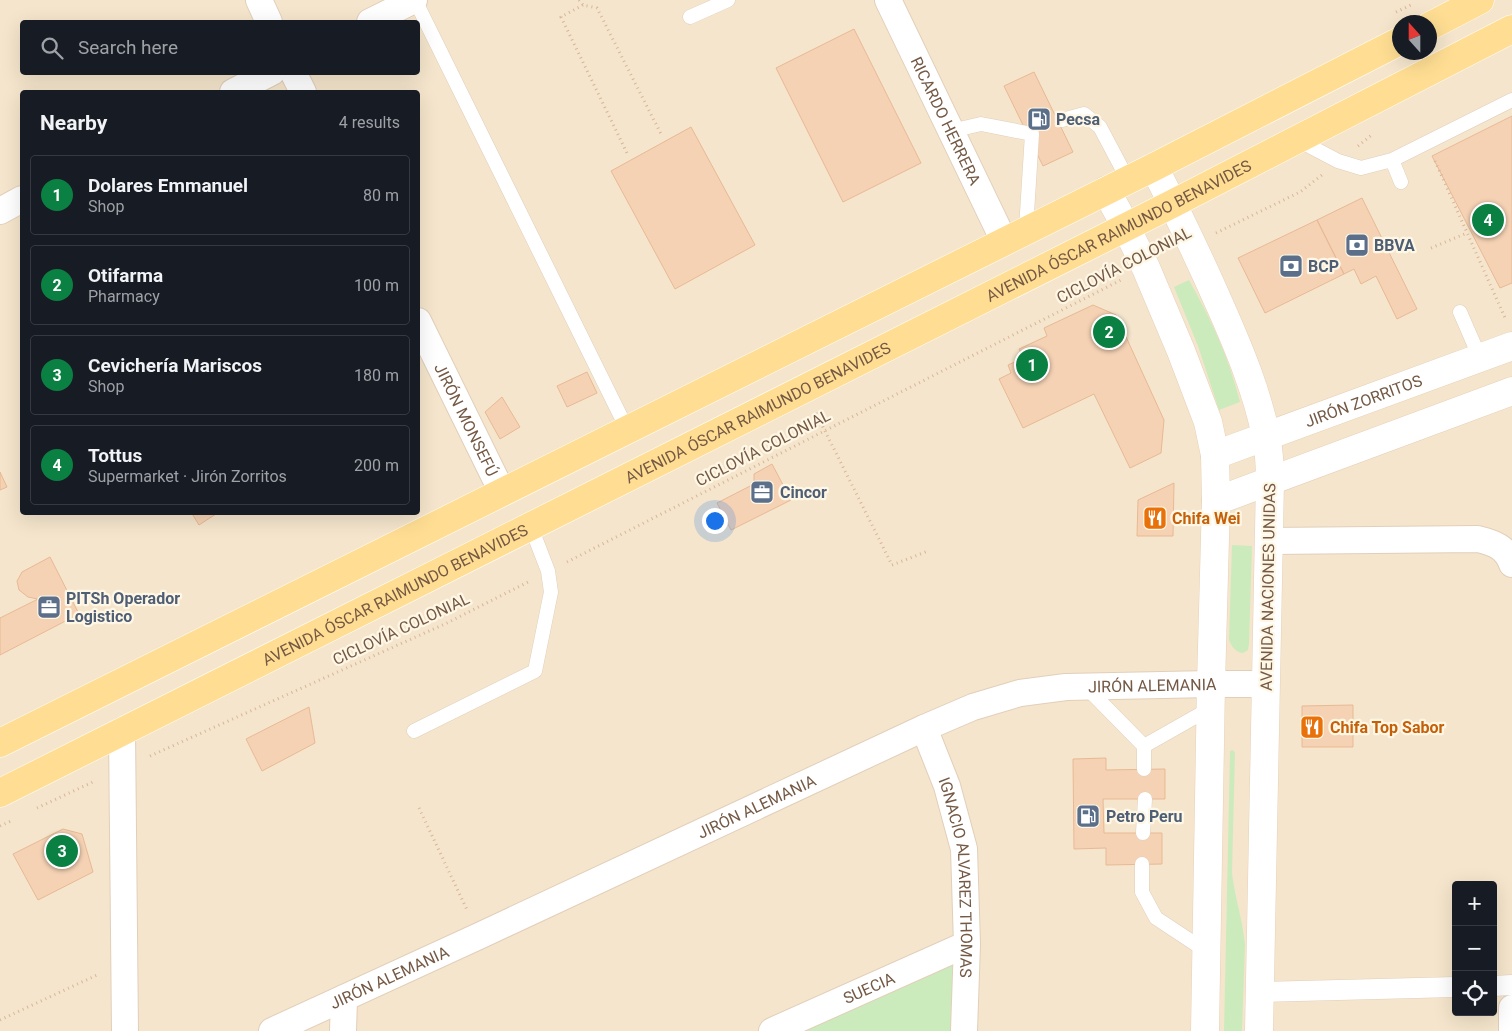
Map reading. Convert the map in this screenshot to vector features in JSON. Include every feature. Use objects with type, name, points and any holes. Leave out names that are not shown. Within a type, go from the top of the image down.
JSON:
[{"type":"main road","points":[[1437,22],[1480,0]]},
{"type":"main road","name":"AVENIDA ÓSCAR RAIMUNDO BENAVIDES","points":[[0,793],[804,390],[1298,140],[1512,29]]},
{"type":"main road","points":[[0,743],[1154,167],[1392,45]]},
{"type":"main road","name":"AVENIDA NACIONES UNIDAS","points":[[1154,167],[1192,244],[1244,362],[1258,403],[1266,436],[1270,481],[1259,1031]]},
{"type":"main road","points":[[1117,185],[1126,227],[1146,268],[1181,351],[1208,422],[1215,455],[1216,501],[1205,1031]]},
{"type":"main road","name":"JIRÓN ZORRITOS","points":[[1215,455],[1480,358],[1510,335]]},
{"type":"main road","points":[[1216,501],[1512,391]]},
{"type":"street","points":[[258,0],[268,20]]},
{"type":"street","points":[[374,20],[415,0]]},
{"type":"street","name":"RICARDO HERRERA","points":[[888,0],[951,131],[1015,235]]},
{"type":"street","points":[[237,90],[266,75]]},
{"type":"street","points":[[294,75],[302,90]]},
{"type":"street","points":[[0,211],[20,200]]},
{"type":"street","name":"JIRÓN MONSEFÚ","points":[[420,324],[502,492]]},
{"type":"street","points":[[1269,541],[1478,539],[1494,543],[1508,554],[1512,564]]},
{"type":"street","name":"JIRÓN ALEMANIA","points":[[272,1031],[973,707],[1020,693],[1066,687],[1085,686],[1211,696],[1265,684]]},
{"type":"street","name":"IGNACIO ALVAREZ THOMAS","points":[[924,728],[947,786],[964,850],[967,944],[964,1031]]},
{"type":"street","points":[[122,731],[124,1031]]},
{"type":"street","name":"SUECIA","points":[[772,1031],[967,944]]},
{"type":"street","points":[[1497,986],[1512,985]]},
{"type":"street","points":[[1260,992],[1452,987]]},
{"type":"street","points":[[343,1031],[344,998]]},
{"type":"street","points":[[1512,1008],[1512,1031]]},
{"type":"lane","points":[[415,0],[627,430]]},
{"type":"lane","points":[[690,17],[728,0]]},
{"type":"lane","points":[[1298,140],[1338,162],[1361,168],[1392,160],[1512,100]]},
{"type":"lane","points":[[1062,120],[1084,114],[1100,127],[1117,185]]},
{"type":"lane","points":[[951,131],[981,124],[1032,134],[1015,235]]},
{"type":"lane","points":[[1392,160],[1401,182]]},
{"type":"lane","points":[[1460,312],[1480,358]]},
{"type":"lane","points":[[414,731],[535,671],[551,592],[548,572],[531,527]]},
{"type":"lane","points":[[1085,686],[1144,746],[1144,769]]},
{"type":"lane","points":[[1144,746],[1211,696]]},
{"type":"lane","points":[[1143,833],[1145,799]]},
{"type":"lane","points":[[1142,864],[1142,892],[1156,918],[1206,951]]},
{"type":"path","points":[[579,0],[583,5],[597,8],[662,136]]},
{"type":"path","points":[[583,5],[560,18],[627,153]]},
{"type":"path","name":"CICLOVÍA COLONIAL","points":[[1192,244],[1300,192],[1376,132]]},
{"type":"path","points":[[1427,142],[1468,233],[1510,335]]},
{"type":"path","points":[[1431,248],[1468,233]]},
{"type":"path","name":"CICLOVÍA COLONIAL","points":[[35,809],[122,768],[447,623],[1146,268]]},
{"type":"path","points":[[804,390],[892,565],[928,551]]},
{"type":"path","points":[[419,808],[479,936]]},
{"type":"path","points":[[0,826],[18,818]]},
{"type":"path","points":[[0,1020],[124,962]]},
{"type":"shaded area","points":[[0,0],[1512,0],[1512,1031],[0,1031]]},
{"type":"green space","points":[[1189,280],[1219,339],[1240,402],[1219,410],[1198,346],[1174,287]]},
{"type":"green space","points":[[1232,545],[1252,546],[1249,644],[1248,650],[1243,653],[1234,649],[1229,640]]},
{"type":"green space","points":[[1233,750],[1235,753],[1232,873],[1245,945],[1242,1031],[1224,1031],[1230,751]]},
{"type":"green space","points":[[965,945],[963,1031],[802,1031]]},
{"type":"building","points":[[854,29],[921,163],[843,202],[776,68]]},
{"type":"building","name":"Pecsa","points":[[1034,72],[1073,152],[1043,166],[1004,86]]},
{"type":"building","points":[[1512,116],[1512,283],[1500,288],[1432,156]]},
{"type":"building","points":[[691,127],[755,245],[675,289],[611,171]]},
{"type":"building","name":"BBVA","points":[[1362,198],[1417,309],[1397,319],[1376,276],[1361,284],[1354,269],[1344,274],[1317,220]]},
{"type":"building","name":"BCP","points":[[1317,220],[1344,274],[1265,313],[1238,258]]},
{"type":"building","points":[[1093,305],[1116,315],[1164,420],[1161,453],[1130,468],[1094,394],[1023,428],[999,379],[1011,373],[1008,365],[1024,358],[1019,349],[1047,336],[1044,328]]},
{"type":"building","points":[[587,372],[597,393],[567,407],[557,386]]},
{"type":"building","points":[[502,397],[520,427],[500,439],[485,412]]},
{"type":"building","name":"Cincor","points":[[772,464],[791,500],[731,530],[717,503],[754,484],[754,474]]},
{"type":"building","points":[[0,472],[7,487],[0,490]]},
{"type":"building","name":"Chifa Wei","points":[[1174,483],[1173,536],[1137,536],[1138,500]]},
{"type":"building","points":[[193,515],[214,515],[199,525]]},
{"type":"building","name":"PITSh Operador Logistico","points":[[50,557],[79,614],[0,655],[0,618],[38,599],[28,597],[19,590],[17,581],[22,572]]},
{"type":"building","points":[[1353,705],[1353,747],[1302,747],[1302,706]]},
{"type":"building","points":[[309,707],[315,743],[262,771],[246,739]]},
{"type":"building","name":"Petro Peru","points":[[1106,758],[1106,770],[1165,769],[1165,799],[1103,799],[1104,833],[1162,833],[1162,864],[1106,865],[1106,848],[1074,849],[1073,759]]},
{"type":"building","points":[[63,829],[82,834],[93,872],[38,900],[13,854]]},
{"type":"place","name":"Pecsa","points":[[1039,119]]},
{"type":"place","name":"Tottus","points":[[1488,220]]},
{"type":"place","name":"BBVA","points":[[1357,245]]},
{"type":"place","name":"BCP","points":[[1291,266]]},
{"type":"place","name":"Otifarma","points":[[1109,332]]},
{"type":"place","name":"Dolares Emmanuel","points":[[1032,365]]},
{"type":"place","name":"Cincor","points":[[762,492]]},
{"type":"place","name":"Chifa Wei","points":[[1155,518]]},
{"type":"place","name":"PITSh Operador Logistico","points":[[49,607]]},
{"type":"place","name":"Chifa Top Sabor","points":[[1312,727]]},
{"type":"place","name":"Petro Peru","points":[[1088,816]]},
{"type":"place","name":"Cevichería Mariscos","points":[[62,851]]}]
